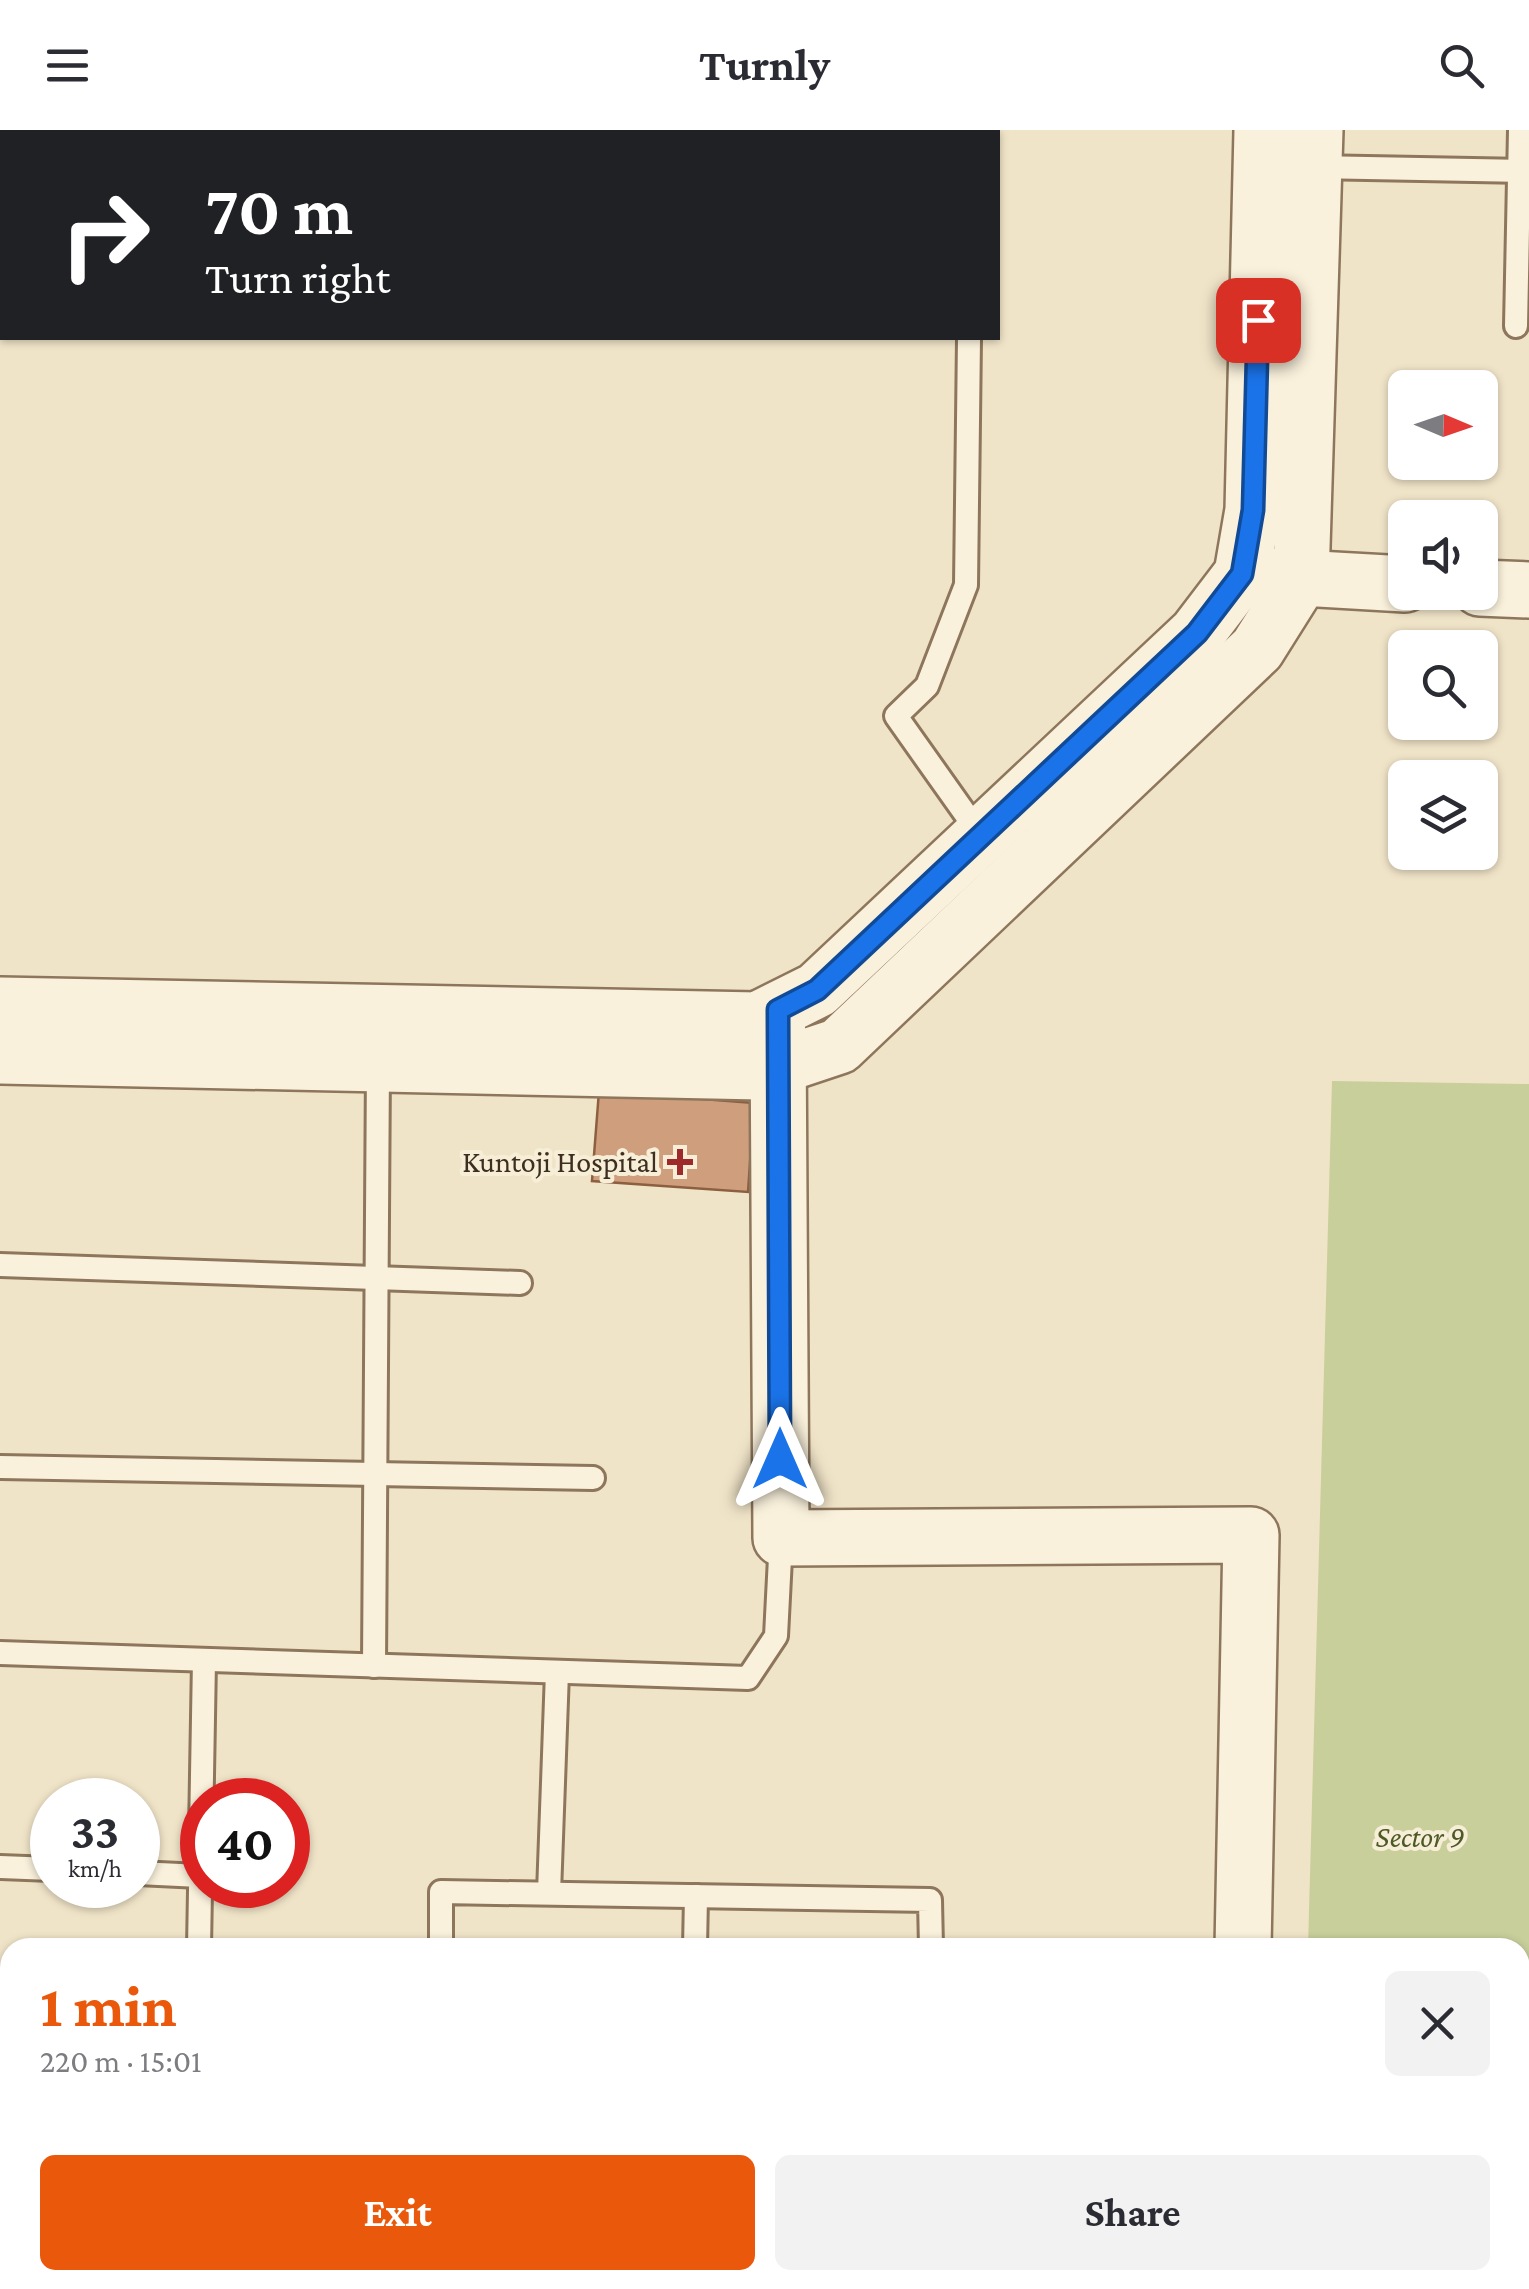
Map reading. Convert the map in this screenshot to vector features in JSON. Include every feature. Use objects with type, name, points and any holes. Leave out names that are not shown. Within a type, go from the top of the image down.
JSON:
[{"type":"street","points":[[0,1005],[757,1020],[817,990],[1197,633],[1242,574],[1253,510],[1262,130]]},
{"type":"street","points":[[0,1056],[761,1072],[840,1046],[1257,649],[1302,579],[1314,149]]},
{"type":"street","points":[[1242,574],[1388,583]]},
{"type":"street","points":[[1498,589],[1529,590]]},
{"type":"street","points":[[778,1010],[781,1538],[1251,1535],[1243,1938]]},
{"type":"lane","points":[[1516,326],[1524,171],[1520,130]]},
{"type":"lane","points":[[1314,149],[1524,171]]},
{"type":"lane","points":[[968,340],[966,585],[926,686],[896,716],[981,836]]},
{"type":"lane","points":[[374,1666],[378,1064]]},
{"type":"lane","points":[[0,1265],[520,1283]]},
{"type":"lane","points":[[0,1467],[593,1478]]},
{"type":"lane","points":[[0,1653],[748,1678],[776,1636],[781,1538]]},
{"type":"lane","points":[[202,1778],[204,1660]]},
{"type":"lane","points":[[550,1893],[556,1672]]},
{"type":"lane","points":[[0,1867],[30,1868]]},
{"type":"lane","points":[[441,1938],[441,1892],[930,1900],[931,1938]]},
{"type":"lane","points":[[696,1896],[696,1938]]},
{"type":"lane","points":[[198,1938],[199,1908]]},
{"type":"green space","name":"Sector 9","points":[[1332,1081],[1529,1084],[1529,1938],[1308,1938]]},
{"type":"building","points":[[599,1091],[754,1103],[748,1192],[592,1181]]},
{"type":"place","name":"Kuntoji Hospital","points":[[680,1162]]},
{"type":"route","points":[[780,1459],[778,1010],[817,990],[1197,633],[1242,574],[1253,510],[1258,320]]}]
